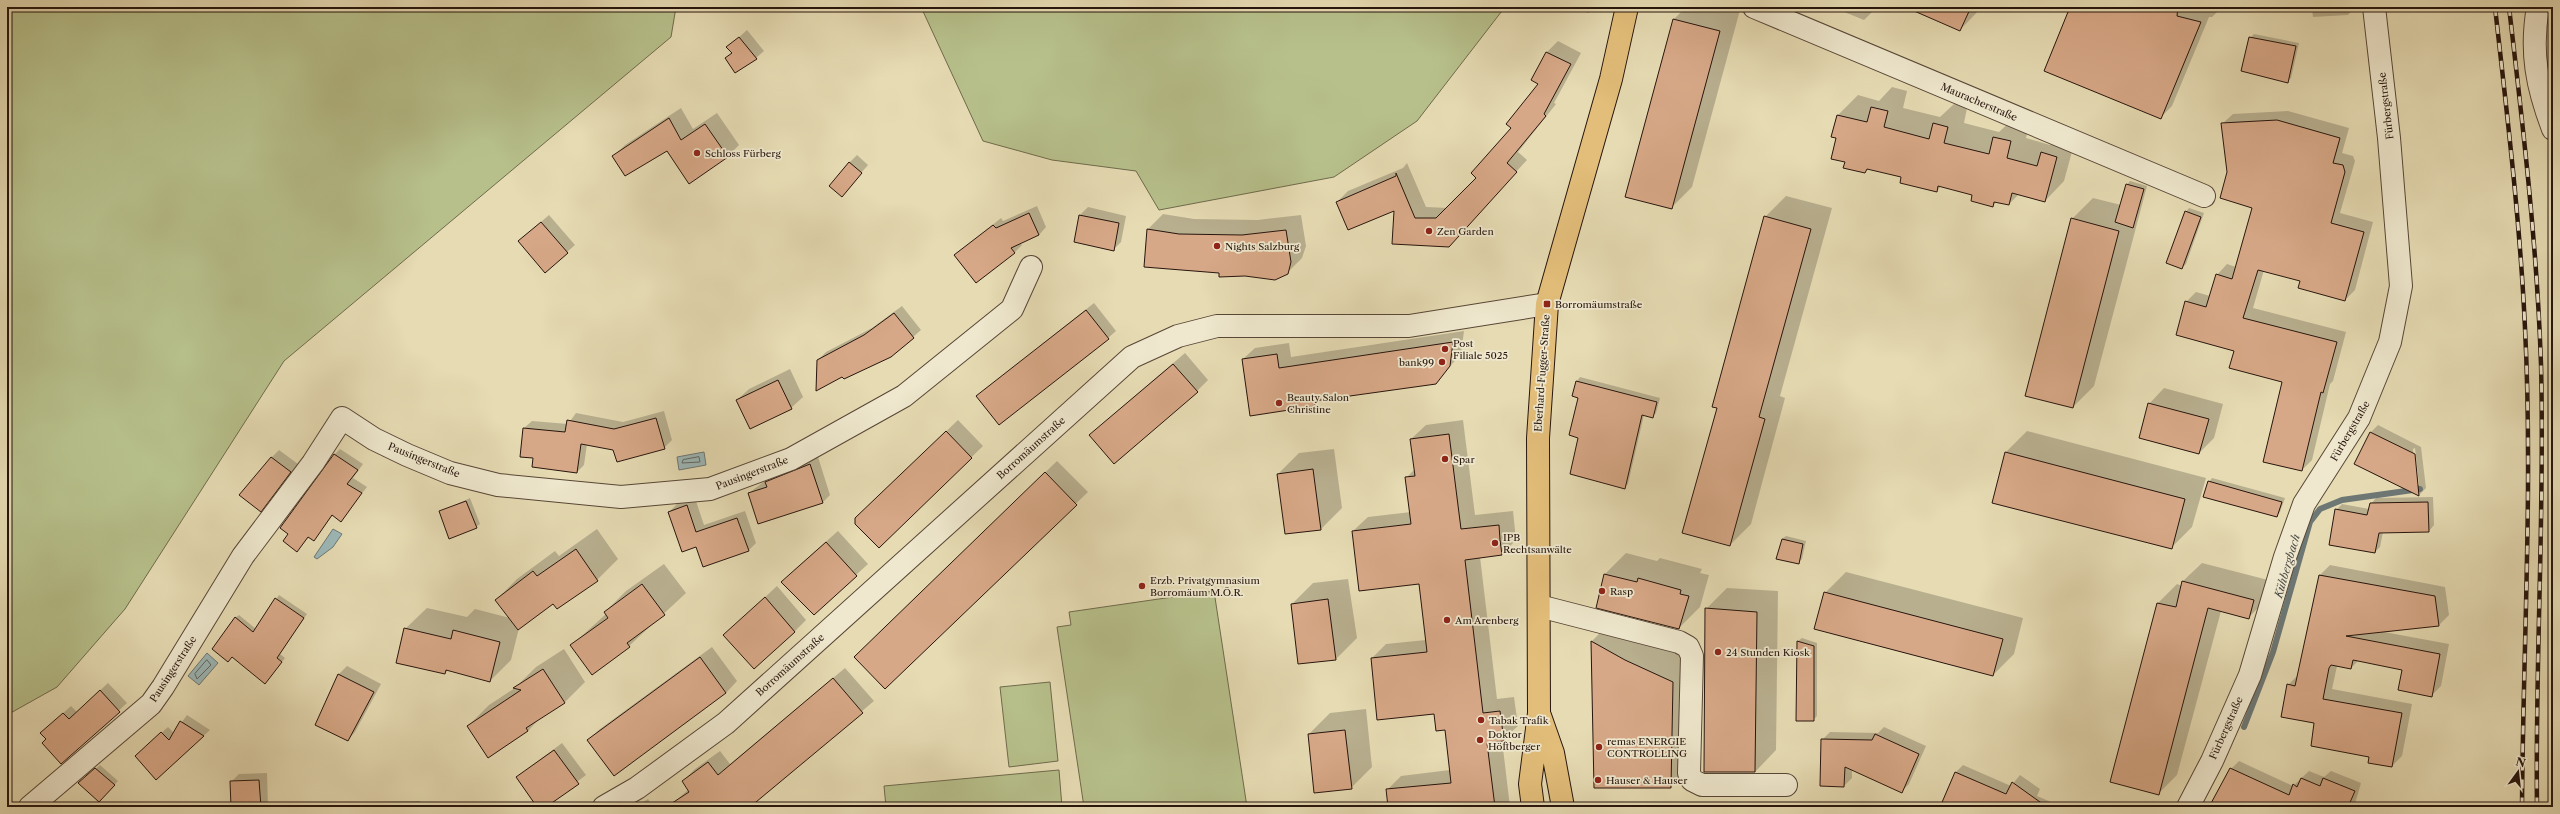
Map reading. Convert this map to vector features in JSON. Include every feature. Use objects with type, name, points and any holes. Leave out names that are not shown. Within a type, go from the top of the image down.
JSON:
[{"type":"main road","name":"Eberhard-Fugger-Straße","points":[[1533,807],[1530,784],[1539,713],[1538,438],[1547,304],[1611,79],[1626,7]]},
{"type":"main road","name":"Eberhard-Fugger-Straße","points":[[1539,713],[1553,753],[1563,807]]},
{"type":"main road","points":[[1533,769],[1547,807]]},
{"type":"street","name":"Mauracherstraße","points":[[1754,7],[2204,196]]},
{"type":"street","name":"Fürbergstraße","points":[[2188,807],[2212,761],[2250,675],[2285,557],[2304,504],[2359,418],[2390,342],[2401,286],[2389,138],[2374,7]]},
{"type":"street","points":[[2538,7],[2535,59],[2539,90],[2553,129]]},
{"type":"street","name":"Pausingerstraße","points":[[30,807],[151,704],[163,687],[243,556],[313,463],[342,418],[374,439],[407,455],[450,473],[498,485],[621,497],[710,489],[791,458],[904,396],[1012,309],[1031,267]]},
{"type":"street","name":"Borromäumstraße","points":[[604,807],[637,788],[726,723],[1132,357],[1178,336],[1217,326],[1409,326],[1547,304]]},
{"type":"street","points":[[1539,606],[1679,642],[1688,647],[1692,656],[1689,773],[1692,780],[1702,785],[1786,785]]},
{"type":"green space","points":[[7,7],[676,7],[671,37],[284,361],[125,609],[57,687],[7,715]]},
{"type":"green space","points":[[921,7],[1505,7],[1417,121],[1334,177],[1159,210],[1136,171],[1052,160],[983,141]]},
{"type":"green space","points":[[1214,591],[1247,807],[1084,807],[1057,627],[1071,625],[1069,612]]},
{"type":"green space","points":[[1050,682],[1058,761],[1009,767],[1000,687]]},
{"type":"green space","points":[[1059,770],[1062,807],[886,807],[884,786]]},
{"type":"water","points":[[704,452],[706,465],[679,470],[677,457]]},
{"type":"water","points":[[333,529],[342,534],[333,547],[317,559],[314,557]]},
{"type":"water","points":[[207,653],[218,663],[199,685],[188,676]]},
{"type":"building","points":[[1905,7],[1971,7],[1960,31]]},
{"type":"building","points":[[2070,7],[2178,7],[2177,16],[2201,22],[2161,119],[2044,71]]},
{"type":"building","points":[[1673,19],[1720,31],[1672,209],[1625,197]]},
{"type":"building","points":[[739,37],[757,59],[735,73],[725,58],[732,53],[726,47]]},
{"type":"building","points":[[2249,37],[2296,46],[2288,83],[2241,71]]},
{"type":"building","points":[[1546,52],[1571,64],[1544,114],[1546,116],[1507,163],[1517,172],[1449,247],[1392,244],[1394,211],[1348,230],[1336,202],[1396,176],[1396,173],[1415,218],[1436,218],[1476,178],[1471,173],[1511,128],[1506,124],[1538,84],[1531,80]]},
{"type":"building","points":[[1871,107],[1888,111],[1884,127],[1929,139],[1933,123],[1948,127],[1944,143],[1989,154],[1993,137],[2011,141],[2007,158],[2037,166],[2041,152],[2057,157],[2045,202],[2012,193],[2009,205],[1994,202],[1993,207],[1971,201],[1972,195],[1938,186],[1937,192],[1900,183],[1901,177],[1867,169],[1865,173],[1843,168],[1845,162],[1831,159],[1836,138],[1831,137],[1837,115],[1867,122]]},
{"type":"building","name":"Schloss Fürberg","points":[[669,118],[681,140],[705,124],[728,157],[689,184],[667,151],[625,176],[612,156]]},
{"type":"building","points":[[2277,120],[2340,138],[2333,163],[2343,165],[2345,172],[2331,223],[2364,232],[2345,301],[2298,288],[2300,281],[2258,270],[2243,318],[2337,342],[2323,393],[2321,392],[2302,471],[2263,462],[2282,382],[2229,368],[2234,351],[2176,335],[2185,301],[2206,307],[2216,274],[2232,279],[2252,208],[2220,198],[2227,172],[2221,123]]},
{"type":"building","points":[[849,162],[862,173],[842,197],[829,186]]},
{"type":"building","points":[[2126,184],[2144,189],[2133,228],[2115,222]]},
{"type":"building","points":[[2185,211],[2201,217],[2182,269],[2166,263]]},
{"type":"building","points":[[1029,213],[1039,235],[1011,248],[1015,253],[976,283],[954,255],[993,225],[996,228]]},
{"type":"building","points":[[1079,215],[1119,223],[1114,251],[1074,242]]},
{"type":"building","points":[[1764,216],[1811,229],[1759,417],[1765,419],[1730,546],[1682,533],[1717,408],[1712,407]]},
{"type":"building","points":[[2071,218],[2119,231],[2073,408],[2025,396]]},
{"type":"building","points":[[541,222],[568,253],[545,273],[518,241]]},
{"type":"building","name":"Nights Salzburg","points":[[1147,229],[1179,234],[1242,235],[1286,230],[1291,262],[1288,274],[1275,280],[1245,276],[1219,277],[1219,273],[1144,267]]},
{"type":"building","points":[[1086,310],[1109,339],[999,425],[976,396]]},
{"type":"building","points":[[894,313],[914,338],[891,357],[844,379],[842,377],[816,391],[817,360],[864,335]]},
{"type":"building","points":[[1453,342],[1450,366],[1436,384],[1314,401],[1315,406],[1250,416],[1242,359],[1277,354],[1279,368]]},
{"type":"building","points":[[1173,364],[1198,392],[1114,464],[1089,435]]},
{"type":"building","points":[[778,380],[792,409],[750,429],[736,400]]},
{"type":"building","points":[[1576,381],[1657,402],[1653,418],[1642,415],[1625,489],[1570,474],[1578,438],[1569,435],[1578,398],[1572,396]]},
{"type":"building","points":[[2148,403],[2209,419],[2199,454],[2139,438]]},
{"type":"building","points":[[656,418],[665,449],[617,462],[613,450],[581,444],[577,473],[532,467],[533,458],[520,457],[523,428],[565,432],[567,420],[614,429]]},
{"type":"building","points":[[946,431],[972,458],[879,548],[855,524],[855,518]]},
{"type":"building","points":[[2370,432],[2415,454],[2419,496],[2354,464]]},
{"type":"building","name":"Am Arenberg","points":[[1449,434],[1461,529],[1499,525],[1502,555],[1465,560],[1483,713],[1500,711],[1504,741],[1487,743],[1495,807],[1388,807],[1386,789],[1451,783],[1445,730],[1436,731],[1434,714],[1377,720],[1371,658],[1427,652],[1419,584],[1359,591],[1352,531],[1411,524],[1405,477],[1415,476],[1410,439]]},
{"type":"building","points":[[2005,452],[2185,499],[2172,549],[1992,503]]},
{"type":"building","points":[[334,454],[358,470],[347,484],[362,493],[341,522],[332,515],[314,541],[308,537],[297,552],[283,541],[288,534],[280,528]]},
{"type":"building","points":[[271,457],[291,472],[261,512],[239,495]]},
{"type":"building","points":[[810,464],[823,503],[758,524],[748,493],[767,487],[765,482]]},
{"type":"building","points":[[1313,469],[1321,530],[1285,534],[1277,474]]},
{"type":"building","points":[[1045,472],[1077,505],[885,689],[854,657]]},
{"type":"building","points":[[2208,481],[2282,502],[2277,517],[2203,497]]},
{"type":"building","points":[[466,501],[477,528],[449,539],[439,511]]},
{"type":"building","points":[[2428,502],[2429,532],[2379,533],[2375,553],[2329,545],[2335,509],[2367,515],[2370,503]]},
{"type":"building","points":[[687,505],[696,532],[737,518],[749,551],[703,567],[696,547],[682,552],[668,512]]},
{"type":"building","points":[[1782,539],[1803,544],[1799,564],[1776,559]]},
{"type":"building","points":[[826,542],[857,576],[814,615],[781,582]]},
{"type":"building","points":[[576,549],[598,581],[557,609],[553,604],[518,630],[495,600],[533,571],[537,576]]},
{"type":"building","points":[[1604,574],[1637,582],[1638,578],[1681,590],[1680,594],[1689,596],[1679,629],[1596,608]]},
{"type":"building","points":[[2319,575],[2435,596],[2439,626],[2346,636],[2440,654],[2432,697],[2398,690],[2402,670],[2353,660],[2351,669],[2331,665],[2329,668],[2323,699],[2402,713],[2392,767],[2368,763],[2369,757],[2311,746],[2314,723],[2281,717],[2287,684],[2295,686]]},
{"type":"building","points":[[2182,581],[2254,600],[2249,619],[2208,608],[2159,795],[2110,782],[2157,603],[2176,607]]},
{"type":"building","points":[[642,584],[665,615],[627,643],[630,647],[592,675],[570,645],[608,618],[604,612]]},
{"type":"building","points":[[1824,592],[2003,639],[1993,676],[1814,629]]},
{"type":"building","points":[[765,597],[795,632],[754,669],[723,635]]},
{"type":"building","points":[[275,598],[304,618],[277,658],[282,662],[265,684],[232,657],[228,662],[212,649],[235,617],[253,632]]},
{"type":"building","points":[[1328,599],[1336,660],[1298,664],[1291,604]]},
{"type":"building","points":[[1705,608],[1757,612],[1755,772],[1704,772]]},
{"type":"building","points":[[404,628],[451,639],[453,630],[500,642],[490,682],[446,670],[445,674],[396,663]]},
{"type":"building","points":[[1591,641],[1625,660],[1673,682],[1671,788],[1594,788]]},
{"type":"building","points":[[1797,641],[1814,646],[1814,721],[1796,721]]},
{"type":"building","points":[[700,657],[726,693],[614,776],[587,740]]},
{"type":"building","points":[[543,669],[565,703],[526,728],[528,731],[488,758],[467,726],[521,690],[513,688]]},
{"type":"building","points":[[338,674],[374,692],[348,741],[315,725]]},
{"type":"building","points":[[833,678],[863,713],[750,807],[666,807],[689,792],[682,781],[708,762],[718,775]]},
{"type":"building","points":[[100,690],[120,712],[61,764],[42,743],[46,739],[40,733],[63,713],[69,719]]},
{"type":"building","points":[[180,721],[204,736],[156,780],[135,756],[161,732],[169,740]]},
{"type":"building","points":[[1345,730],[1352,789],[1314,793],[1308,734]]},
{"type":"building","points":[[1875,734],[1919,754],[1902,793],[1845,767],[1844,787],[1820,786],[1821,739],[1872,740]]},
{"type":"building","points":[[554,750],[579,784],[546,807],[537,807],[516,777]]},
{"type":"building","points":[[95,768],[115,785],[99,802],[78,783]]},
{"type":"building","points":[[2230,768],[2289,795],[2293,784],[2297,787],[2301,778],[2320,786],[2323,778],[2355,791],[2348,807],[2209,807]]},
{"type":"building","points":[[1955,772],[2006,794],[2012,782],[2047,807],[1940,807]]},
{"type":"building","points":[[259,780],[261,807],[231,807],[230,781]]},
{"type":"waterway","name":"Kühbergbach","points":[[2244,727],[2273,652],[2310,522],[2320,509],[2342,500],[2420,489]]},
{"type":"railway","points":[[2495,7],[2513,167],[2525,328],[2528,507],[2522,807]]},
{"type":"railway","points":[[2509,7],[2533,230],[2541,364],[2542,475],[2537,696],[2537,807]]},
{"type":"place","name":"Schloss Fürberg","points":[[697,153]]},
{"type":"place","name":"Zen Garden","points":[[1429,231]]},
{"type":"place","name":"Nights Salzburg","points":[[1217,246]]},
{"type":"place","name":"Borromäumstraße","points":[[1547,304]]},
{"type":"place","name":"Post Filiale 5025","points":[[1445,349]]},
{"type":"place","name":"bank99","points":[[1442,362]]},
{"type":"place","name":"Beauty Salon Christine","points":[[1279,403]]},
{"type":"place","name":"Spar","points":[[1445,459]]},
{"type":"place","name":"IPB Rechtsanwälte","points":[[1495,543]]},
{"type":"place","name":"Erzb. Privatgymnasium Borromäum M.Ö.R.","points":[[1142,586]]},
{"type":"place","name":"Rasp","points":[[1602,591]]},
{"type":"place","name":"Am Arenberg","points":[[1447,620]]},
{"type":"place","name":"24 Stunden Kiosk","points":[[1718,652]]},
{"type":"place","name":"Tabak Trafik","points":[[1481,720]]},
{"type":"place","name":"Doktor Höftberger","points":[[1480,740]]},
{"type":"place","name":"remas ENERGIE CONTROLLING","points":[[1599,747]]},
{"type":"place","name":"Hauser & Hauser","points":[[1598,780]]}]
